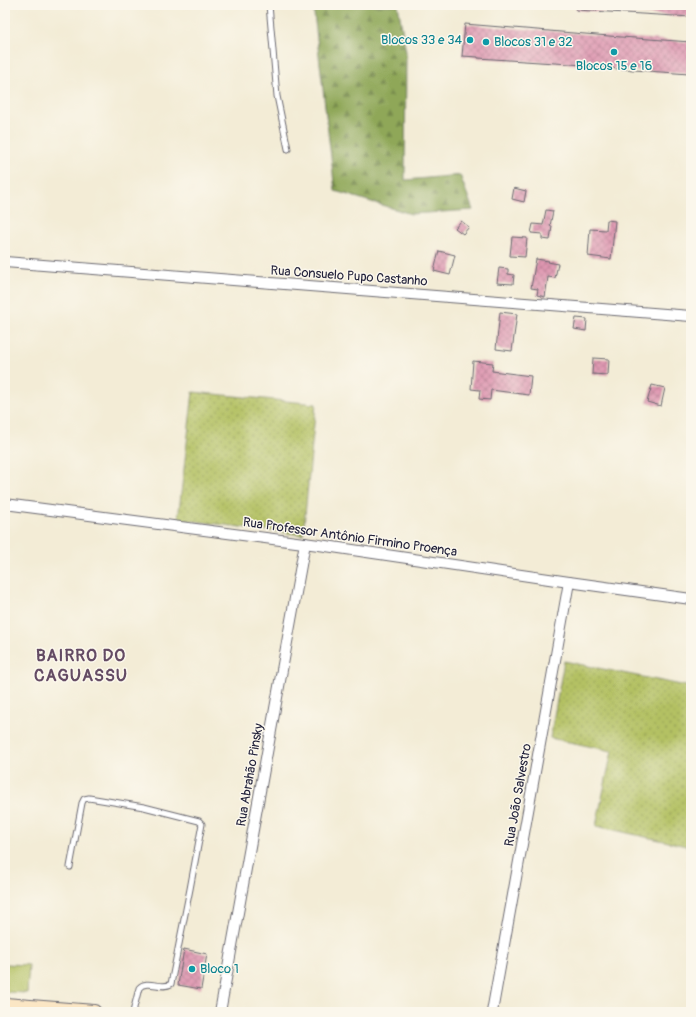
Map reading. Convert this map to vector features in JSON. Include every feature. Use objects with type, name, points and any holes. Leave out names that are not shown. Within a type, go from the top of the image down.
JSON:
[{"type":"main road","points":[[5,1004],[94,1012]]},
{"type":"street","name":"Rua Consuelo Pupo Castanho","points":[[5,262],[691,316]]},
{"type":"street","name":"Rua Professor Antônio Firmino Proença","points":[[5,504],[305,543],[691,599]]},
{"type":"street","name":"Rua Abrahão Pinsky","points":[[220,1012],[305,543]]},
{"type":"street","name":"Rua João Salvestro","points":[[492,1012],[569,582]]},
{"type":"lane","points":[[269,5],[277,96],[288,149]]},
{"type":"lane","points":[[70,867],[79,816],[84,799],[89,798],[144,807],[199,821],[202,824],[171,984],[168,986],[141,986],[139,988],[133,1012]]},
{"type":"green space","points":[[313,5],[398,5],[406,52],[405,180],[460,175],[473,210],[411,214],[335,191]]},
{"type":"green space","points":[[193,392],[316,404],[303,535],[178,519]]},
{"type":"green space","points":[[564,661],[691,687],[691,847],[596,826],[612,751],[550,738]]},
{"type":"green space","points":[[5,964],[29,965],[27,993],[5,992]]},
{"type":"building","points":[[576,5],[691,5],[691,17],[576,10]]},
{"type":"building","points":[[465,24],[691,42],[689,74],[462,56]]},
{"type":"building","points":[[514,188],[526,191],[524,202],[512,199]]},
{"type":"building","points":[[546,210],[553,211],[550,226],[552,226],[550,240],[542,239],[542,234],[531,233],[533,224],[543,225]]},
{"type":"building","points":[[607,220],[615,221],[611,259],[588,256],[590,229],[606,230]]},
{"type":"building","points":[[461,221],[469,227],[463,234],[455,228]]},
{"type":"building","points":[[512,237],[527,238],[525,257],[510,256]]},
{"type":"building","points":[[439,251],[455,255],[450,275],[434,271]]},
{"type":"building","points":[[536,259],[558,264],[555,278],[548,277],[545,297],[537,295],[538,289],[531,288]]},
{"type":"building","points":[[499,268],[508,269],[508,274],[514,275],[513,284],[497,283]]},
{"type":"building","points":[[500,312],[517,314],[512,351],[496,349]]},
{"type":"building","points":[[576,318],[587,319],[586,331],[574,329]]},
{"type":"building","points":[[593,358],[609,359],[608,375],[592,374]]},
{"type":"building","points":[[473,361],[493,363],[492,371],[531,376],[529,395],[491,390],[490,400],[479,399],[480,390],[471,389]]},
{"type":"building","points":[[652,385],[665,388],[661,406],[647,402]]},
{"type":"building","name":"Bloco 1","points":[[184,949],[207,954],[201,989],[178,985]]},
{"type":"place","name":"Blocos 33 e 34","points":[[470,40]]},
{"type":"place","name":"Blocos 31 e 32","points":[[486,42]]},
{"type":"place","name":"Blocos 15 e 16","points":[[614,52]]},
{"type":"place","name":"Bloco 1","points":[[192,969]]},
{"type":"district","name":"BAIRRO DO CAGUASSU","points":[[81,665]]}]
